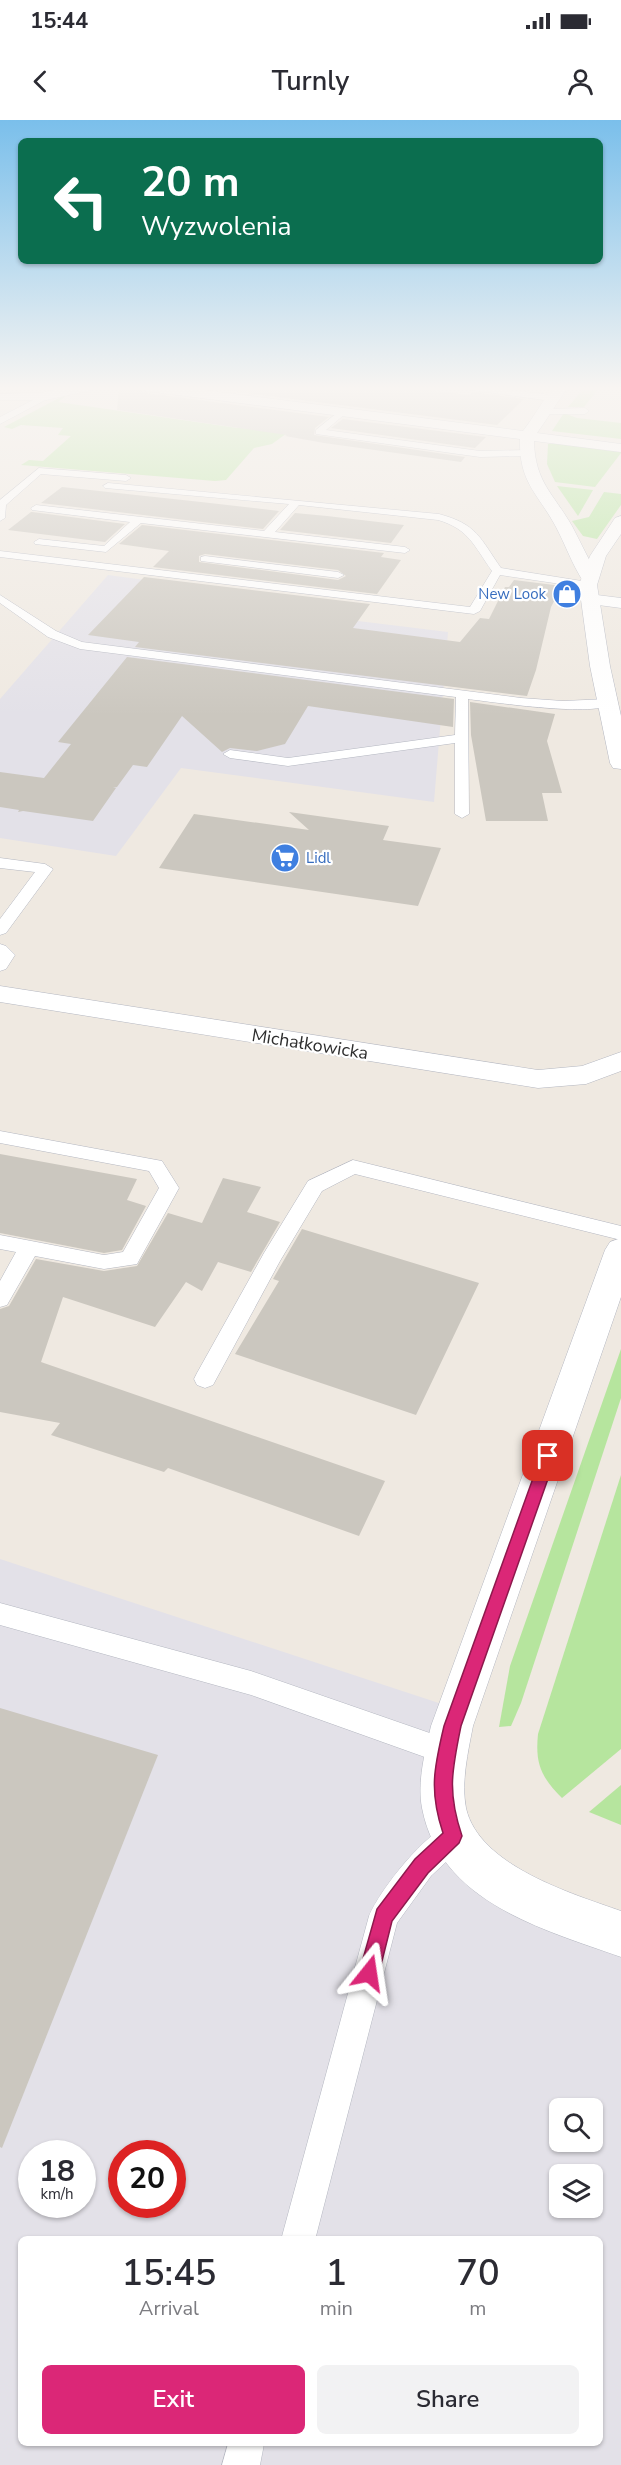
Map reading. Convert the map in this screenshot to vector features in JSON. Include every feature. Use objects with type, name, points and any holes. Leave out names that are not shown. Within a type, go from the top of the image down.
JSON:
[{"type":"street","points":[[544,496],[563,525],[589,587],[614,702],[621,763]]},
{"type":"street","points":[[589,587],[598,556],[621,521]]},
{"type":"street","points":[[589,587],[621,603]]},
{"type":"street","name":"Michałkowicka","points":[[0,994],[538,1079],[586,1075],[620,1063]]},
{"type":"street","points":[[621,1250],[452,1726],[442,1773],[444,1810],[453,1836],[472,1859],[504,1885],[539,1904],[621,1934]]},
{"type":"lane","points":[[0,518],[1,504],[10,496]]},
{"type":"lane","points":[[144,496],[153,499],[181,496]]},
{"type":"lane","points":[[235,496],[439,517],[459,524],[472,534],[497,571],[589,587]]},
{"type":"lane","points":[[90,565],[153,499]]},
{"type":"lane","points":[[267,534],[297,502]]},
{"type":"lane","points":[[36,508],[267,534],[286,540],[405,550]]},
{"type":"lane","points":[[39,542],[106,549]]},
{"type":"lane","points":[[0,554],[474,611],[497,571]]},
{"type":"lane","points":[[205,559],[268,562],[338,575]]},
{"type":"lane","points":[[250,584],[268,562]]},
{"type":"lane","points":[[0,598],[52,634],[80,645],[563,705],[614,702]]},
{"type":"lane","points":[[462,694],[462,814]]},
{"type":"lane","points":[[230,754],[288,762],[462,738]]},
{"type":"lane","points":[[0,863],[45,869],[0,930]]},
{"type":"lane","points":[[0,949],[7,955],[0,966]]},
{"type":"lane","points":[[0,1137],[155,1166],[169,1188],[130,1259],[104,1262],[0,1242]]},
{"type":"lane","points":[[205,1379],[271,1258],[315,1186],[353,1167],[621,1233]]},
{"type":"lane","points":[[0,1299],[29,1248]]},
{"type":"lane","points":[[0,1614],[251,1683],[447,1752]]},
{"type":"lane","points":[[299,2236],[384,1916],[421,1866],[453,1836]]},
{"type":"lane","points":[[241,2465],[246,2446]]},
{"type":"shaded area","points":[[108,575],[279,598],[276,611],[448,632],[434,802],[181,768],[116,856],[0,838],[0,699]]},
{"type":"shaded area","points":[[0,1559],[451,1707],[446,1836],[621,1938],[621,2465],[0,2465]]},
{"type":"green space","points":[[564,496],[589,496],[578,516]]},
{"type":"green space","points":[[601,496],[621,496],[621,505],[597,539],[583,536],[572,521],[589,517]]},
{"type":"green space","points":[[621,1349],[621,1398],[521,1703],[511,1726],[499,1727],[510,1666]]},
{"type":"green space","points":[[621,1475],[621,1749],[562,1798],[541,1769],[538,1734]]},
{"type":"green space","points":[[621,1785],[621,1825],[589,1812]]},
{"type":"building","points":[[50,496],[147,496],[279,511],[263,529],[41,503]]},
{"type":"building","points":[[31,512],[125,524],[105,542],[8,530]]},
{"type":"building","points":[[295,513],[404,525],[391,543],[280,530]]},
{"type":"building","points":[[142,525],[384,553],[381,557],[401,560],[377,594],[153,567],[169,551],[119,544]],"holes":[[[205,554],[338,570],[346,576],[338,580],[199,562],[199,556]]]},
{"type":"building","points":[[144,577],[370,604],[353,628],[460,642],[480,618],[489,619],[505,587],[509,587],[514,580],[562,586],[551,607],[536,670],[527,696],[135,647],[139,642],[88,635]]},
{"type":"building","points":[[127,657],[454,699],[453,727],[308,706],[285,744],[257,751],[230,748],[222,752],[182,716],[147,767],[133,765],[117,787],[113,788],[116,788],[93,821],[18,812],[19,810],[0,807],[0,772],[44,778],[71,744],[58,742]]},
{"type":"building","points":[[470,702],[555,714],[547,741],[562,793],[542,793],[548,821],[486,821],[471,735]]},
{"type":"building","name":"Lidl","points":[[289,812],[389,826],[383,840],[441,848],[418,906],[159,868],[194,814],[309,830]]},
{"type":"building","points":[[0,1154],[137,1179],[127,1200],[146,1206],[122,1250],[104,1253],[0,1233]]},
{"type":"building","points":[[223,1178],[261,1187],[247,1212],[280,1222],[251,1272],[218,1262],[202,1291],[186,1282],[155,1327],[63,1297],[41,1362],[385,1481],[359,1536],[168,1468],[164,1472],[51,1435],[60,1423],[0,1412],[0,1309],[9,1306],[36,1259],[104,1271],[137,1266],[168,1213],[202,1223]]},
{"type":"building","points":[[302,1229],[479,1283],[416,1415],[235,1354],[279,1281],[273,1279]]},
{"type":"building","points":[[0,1708],[158,1755],[2,2148],[0,2147]]},
{"type":"place","name":"New Look","points":[[567,594]]},
{"type":"place","name":"Lidl","points":[[285,858]]},
{"type":"route","points":[[369,1973],[384,1916],[421,1866],[453,1836],[444,1810],[442,1773],[452,1726],[548,1456]]}]
